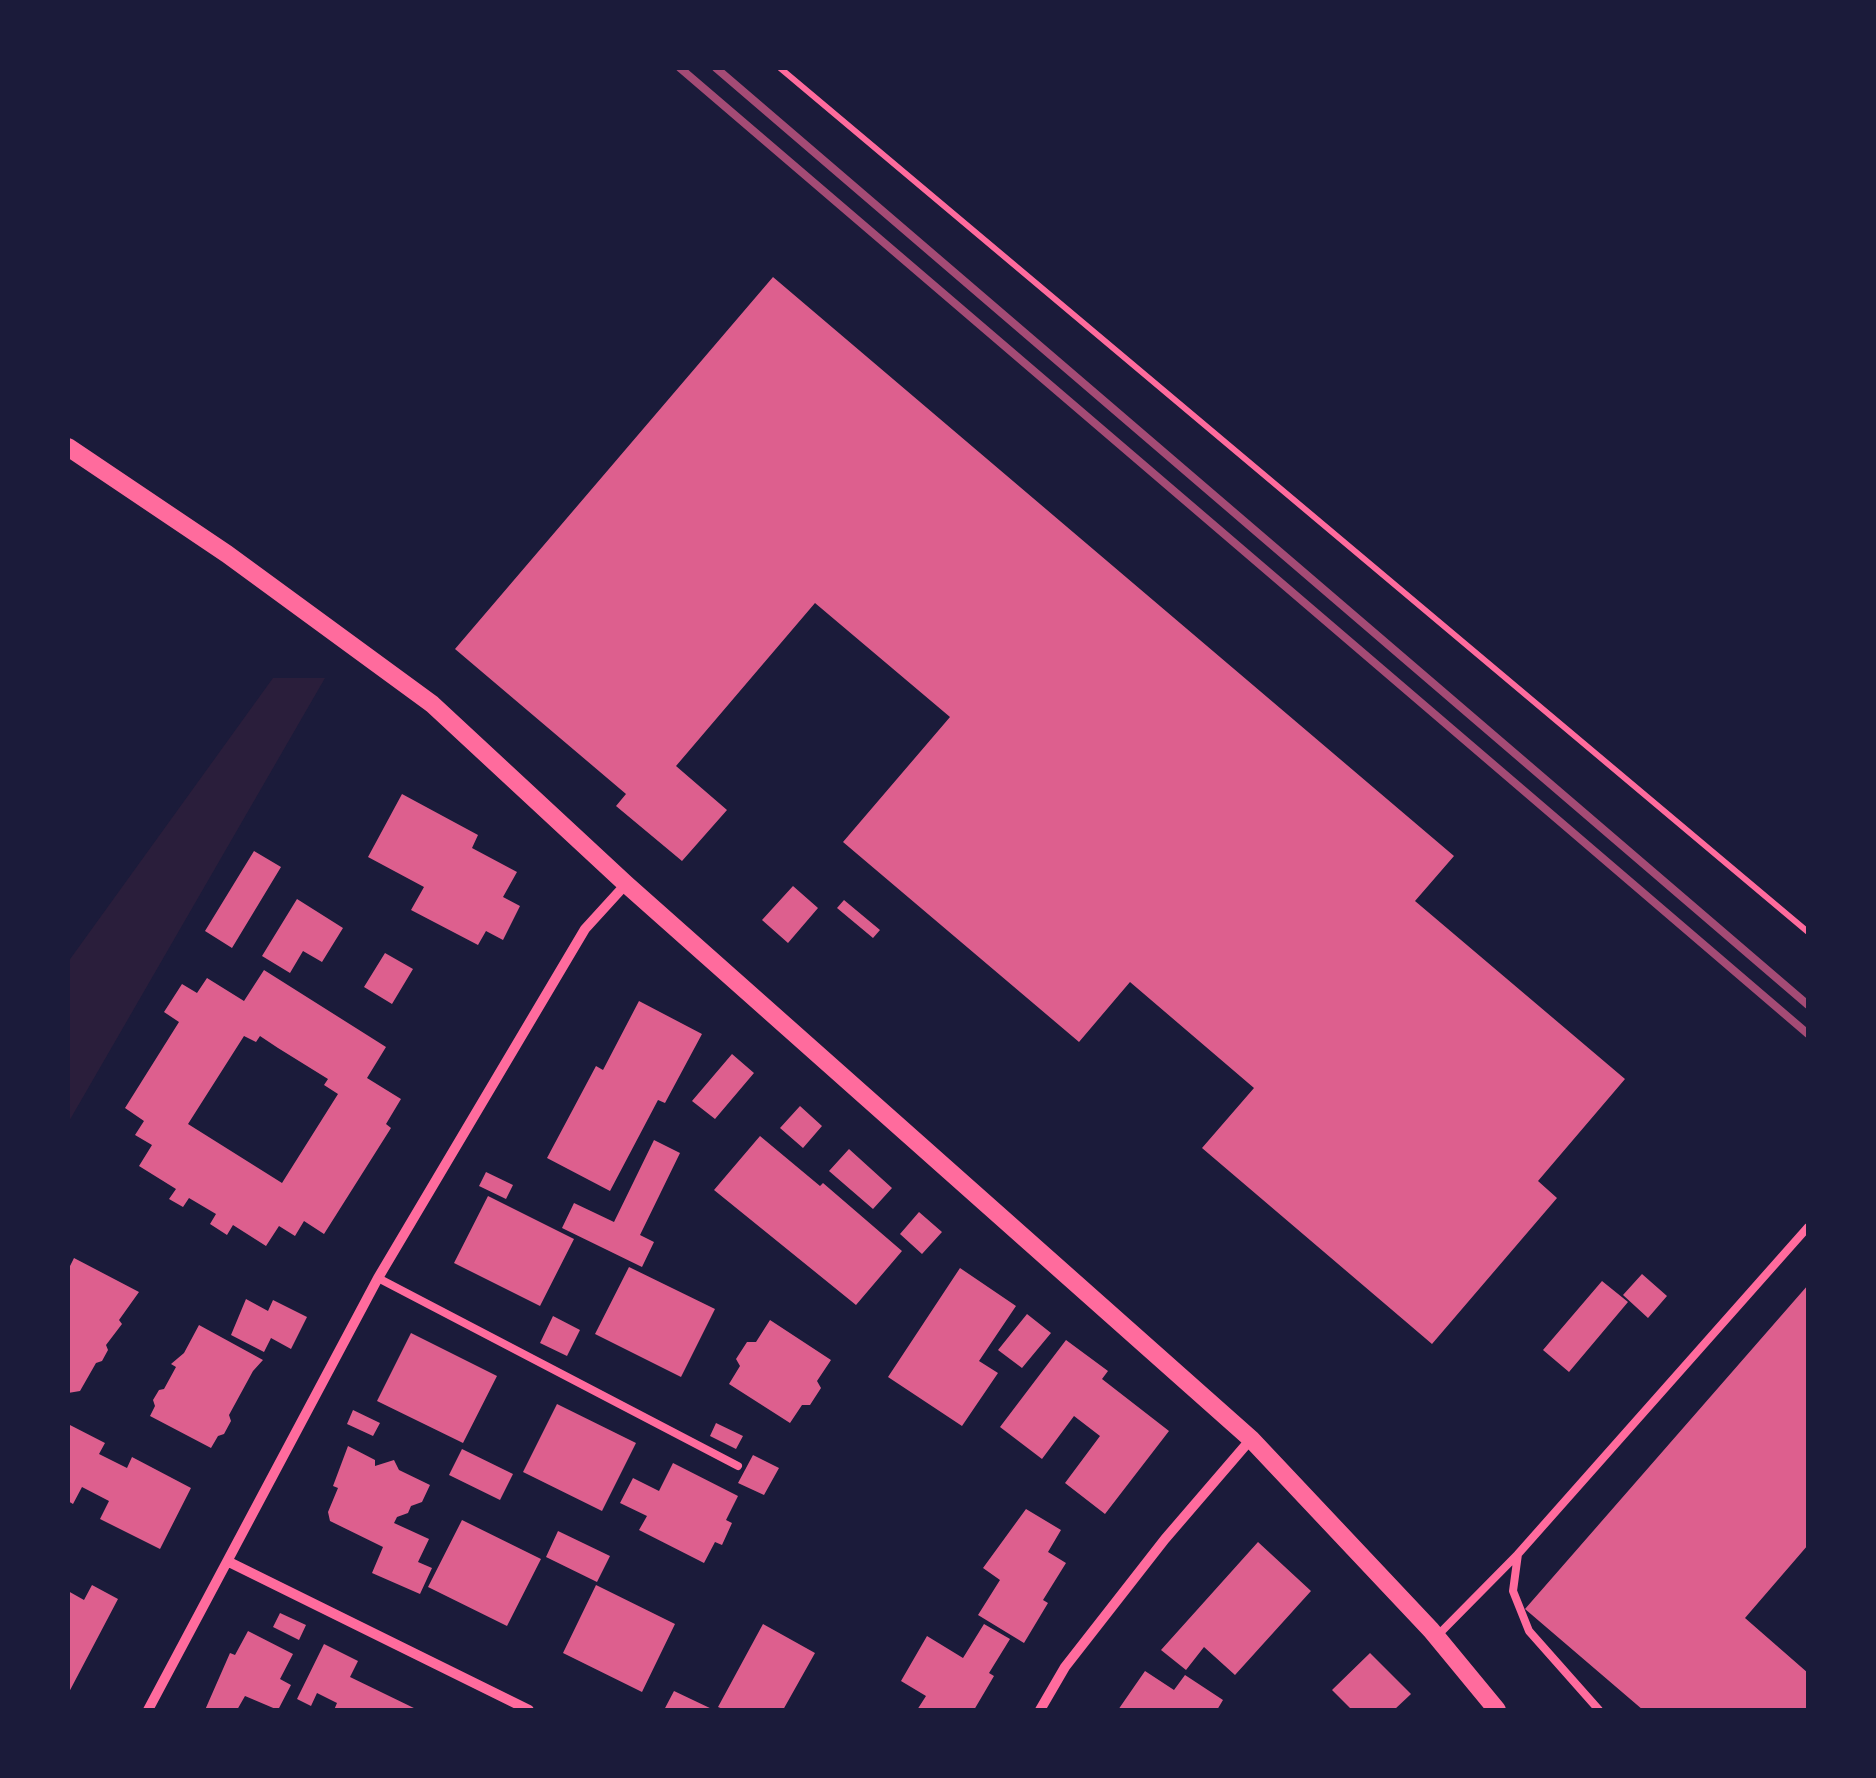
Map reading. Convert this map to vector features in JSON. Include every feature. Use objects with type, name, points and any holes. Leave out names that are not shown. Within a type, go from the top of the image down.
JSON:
[{"type":"street","points":[[68,448],[227,554],[408,684],[626,884],[1251,1439],[1437,1636],[1497,1710]]},
{"type":"street","points":[[148,1710],[378,1278],[585,929],[626,884]]},
{"type":"street","points":[[1040,1710],[1076,1653],[1165,1539],[1251,1439]]},
{"type":"street","points":[[229,1562],[529,1710]]},
{"type":"lane","points":[[1437,1636],[1518,1554],[1808,1227]]},
{"type":"lane","points":[[378,1278],[738,1466]]},
{"type":"lane","points":[[1518,1554],[1513,1591],[1530,1630],[1600,1710]]},
{"type":"path","points":[[780,68],[1808,932]]},
{"type":"shaded area","points":[[273,678],[325,678],[68,1123],[68,962]]},
{"type":"building","points":[[773,277],[1454,856],[1415,901],[1625,1079],[1538,1181],[1557,1198],[1432,1344],[1202,1148],[1254,1088],[1130,982],[1079,1042],[843,842],[950,717],[815,603],[676,766],[727,810],[682,861],[616,806],[626,794],[455,649]]},
{"type":"building","points":[[402,794],[478,835],[472,848],[517,872],[503,897],[520,906],[503,940],[486,931],[478,945],[411,910],[424,887],[368,857]]},
{"type":"building","points":[[254,851],[281,867],[232,948],[205,931]]},
{"type":"building","points":[[793,886],[818,908],[788,943],[762,920]]},
{"type":"building","points":[[297,899],[343,928],[322,962],[303,951],[290,973],[262,956]]},
{"type":"building","points":[[844,900],[880,930],[873,938],[837,908]]},
{"type":"building","points":[[385,953],[413,969],[392,1004],[364,987]]},
{"type":"building","points":[[264,970],[386,1047],[367,1078],[401,1099],[386,1124],[391,1128],[324,1234],[304,1221],[295,1236],[279,1226],[266,1246],[233,1225],[227,1235],[210,1224],[216,1214],[189,1198],[183,1207],[169,1199],[176,1189],[139,1166],[152,1145],[135,1135],[144,1121],[125,1108],[179,1022],[164,1012],[182,984],[197,993],[207,978],[244,1001]],"holes":[[[244,1036],[256,1042],[260,1036],[328,1079],[324,1085],[338,1094],[282,1183],[188,1124]]]},
{"type":"building","points":[[639,1001],[702,1034],[665,1103],[658,1100],[610,1191],[547,1158],[596,1066],[603,1070]]},
{"type":"building","points":[[732,1054],[754,1073],[715,1119],[692,1101]]},
{"type":"building","points":[[800,1106],[822,1126],[803,1148],[780,1128]]},
{"type":"building","points":[[760,1136],[820,1186],[823,1183],[902,1251],[856,1305],[714,1190]]},
{"type":"building","points":[[654,1140],[680,1153],[640,1235],[654,1242],[642,1267],[562,1228],[574,1203],[614,1222]]},
{"type":"building","points":[[849,1149],[892,1188],[873,1209],[829,1171]]},
{"type":"building","points":[[486,1172],[513,1185],[506,1199],[479,1186]]},
{"type":"building","points":[[488,1196],[574,1239],[540,1306],[454,1263]]},
{"type":"building","points":[[919,1212],[942,1232],[922,1254],[900,1234]]},
{"type":"building","points":[[74,1258],[139,1292],[119,1320],[122,1324],[106,1345],[108,1350],[102,1361],[96,1363],[80,1391],[68,1393],[68,1270]]},
{"type":"building","points":[[629,1267],[715,1309],[681,1377],[595,1334]]},
{"type":"building","points":[[960,1268],[1016,1306],[979,1361],[998,1373],[962,1426],[888,1377]]},
{"type":"building","points":[[1642,1274],[1667,1296],[1648,1318],[1623,1295]]},
{"type":"building","points":[[1602,1281],[1628,1302],[1569,1372],[1543,1350]]},
{"type":"building","points":[[1808,1285],[1808,1545],[1745,1618],[1808,1673],[1808,1710],[1643,1710],[1525,1609]]},
{"type":"building","points":[[246,1299],[268,1311],[273,1300],[307,1317],[291,1349],[271,1338],[264,1352],[231,1335]]},
{"type":"building","points":[[1027,1314],[1051,1333],[1022,1368],[998,1350]]},
{"type":"building","points":[[553,1316],[580,1330],[567,1356],[540,1343]]},
{"type":"building","points":[[770,1320],[831,1360],[817,1381],[821,1388],[810,1405],[802,1405],[790,1423],[729,1384],[740,1366],[736,1359],[747,1342],[756,1342]]},
{"type":"building","points":[[199,1325],[263,1360],[229,1415],[231,1421],[224,1434],[218,1436],[211,1448],[150,1416],[155,1406],[153,1400],[176,1367],[171,1364],[184,1353]]},
{"type":"building","points":[[411,1333],[497,1376],[463,1443],[377,1401]]},
{"type":"building","points":[[1066,1340],[1108,1371],[1102,1379],[1169,1431],[1105,1514],[1065,1483],[1100,1436],[1074,1416],[1042,1459],[1000,1427]]},
{"type":"building","points":[[557,1404],[636,1443],[602,1511],[523,1472]]},
{"type":"building","points":[[353,1410],[380,1423],[373,1436],[347,1424]]},
{"type":"building","points":[[716,1423],[743,1436],[736,1449],[710,1436]]},
{"type":"building","points":[[68,1424],[105,1443],[99,1454],[127,1468],[132,1457],[191,1488],[160,1549],[100,1519],[109,1501],[82,1487],[73,1504],[68,1501]]},
{"type":"building","points":[[348,1446],[375,1460],[375,1466],[394,1460],[399,1470],[430,1485],[422,1502],[411,1506],[394,1523],[429,1539],[418,1562],[432,1568],[420,1594],[372,1573],[383,1547],[330,1521],[328,1512],[338,1488],[333,1486]]},
{"type":"building","points":[[462,1449],[513,1474],[500,1500],[449,1475]]},
{"type":"building","points":[[753,1455],[779,1468],[764,1495],[738,1483]]},
{"type":"building","points":[[673,1463],[738,1496],[726,1520],[732,1523],[722,1545],[715,1542],[704,1563],[639,1530],[647,1516],[620,1503],[633,1478],[659,1491]]},
{"type":"building","points":[[1026,1509],[1061,1530],[1048,1552],[1066,1563],[1043,1600],[1048,1603],[1024,1643],[978,1615],[1000,1580],[983,1568]]},
{"type":"building","points":[[462,1520],[541,1559],[507,1626],[428,1587]]},
{"type":"building","points":[[558,1531],[610,1556],[597,1582],[546,1557]]},
{"type":"building","points":[[1258,1542],[1311,1591],[1235,1675],[1204,1647],[1186,1670],[1161,1650]]},
{"type":"building","points":[[92,1585],[118,1599],[68,1694],[68,1591],[84,1600]]},
{"type":"building","points":[[596,1585],[675,1624],[642,1692],[563,1653]]},
{"type":"building","points":[[280,1613],[306,1625],[299,1640],[273,1627]]},
{"type":"building","points":[[763,1624],[815,1653],[783,1710],[718,1707]]},
{"type":"building","points":[[984,1624],[1010,1639],[989,1673],[994,1676],[974,1710],[917,1710],[926,1696],[901,1681],[927,1636],[963,1658]]},
{"type":"building","points":[[248,1631],[293,1654],[280,1679],[291,1685],[278,1710],[245,1696],[237,1710],[205,1710],[230,1653],[235,1655]]},
{"type":"building","points":[[324,1644],[358,1661],[350,1677],[418,1710],[334,1710],[337,1703],[317,1693],[311,1706],[297,1699]]},
{"type":"building","points":[[1370,1653],[1411,1694],[1394,1710],[1352,1710],[1332,1690]]},
{"type":"building","points":[[1145,1671],[1174,1690],[1185,1675],[1223,1700],[1217,1710],[1118,1710]]},
{"type":"building","points":[[674,1691],[714,1710],[664,1710]]},
{"type":"railway","points":[[680,68],[1808,1034]]},
{"type":"railway","points":[[716,68],[1808,1005]]}]
